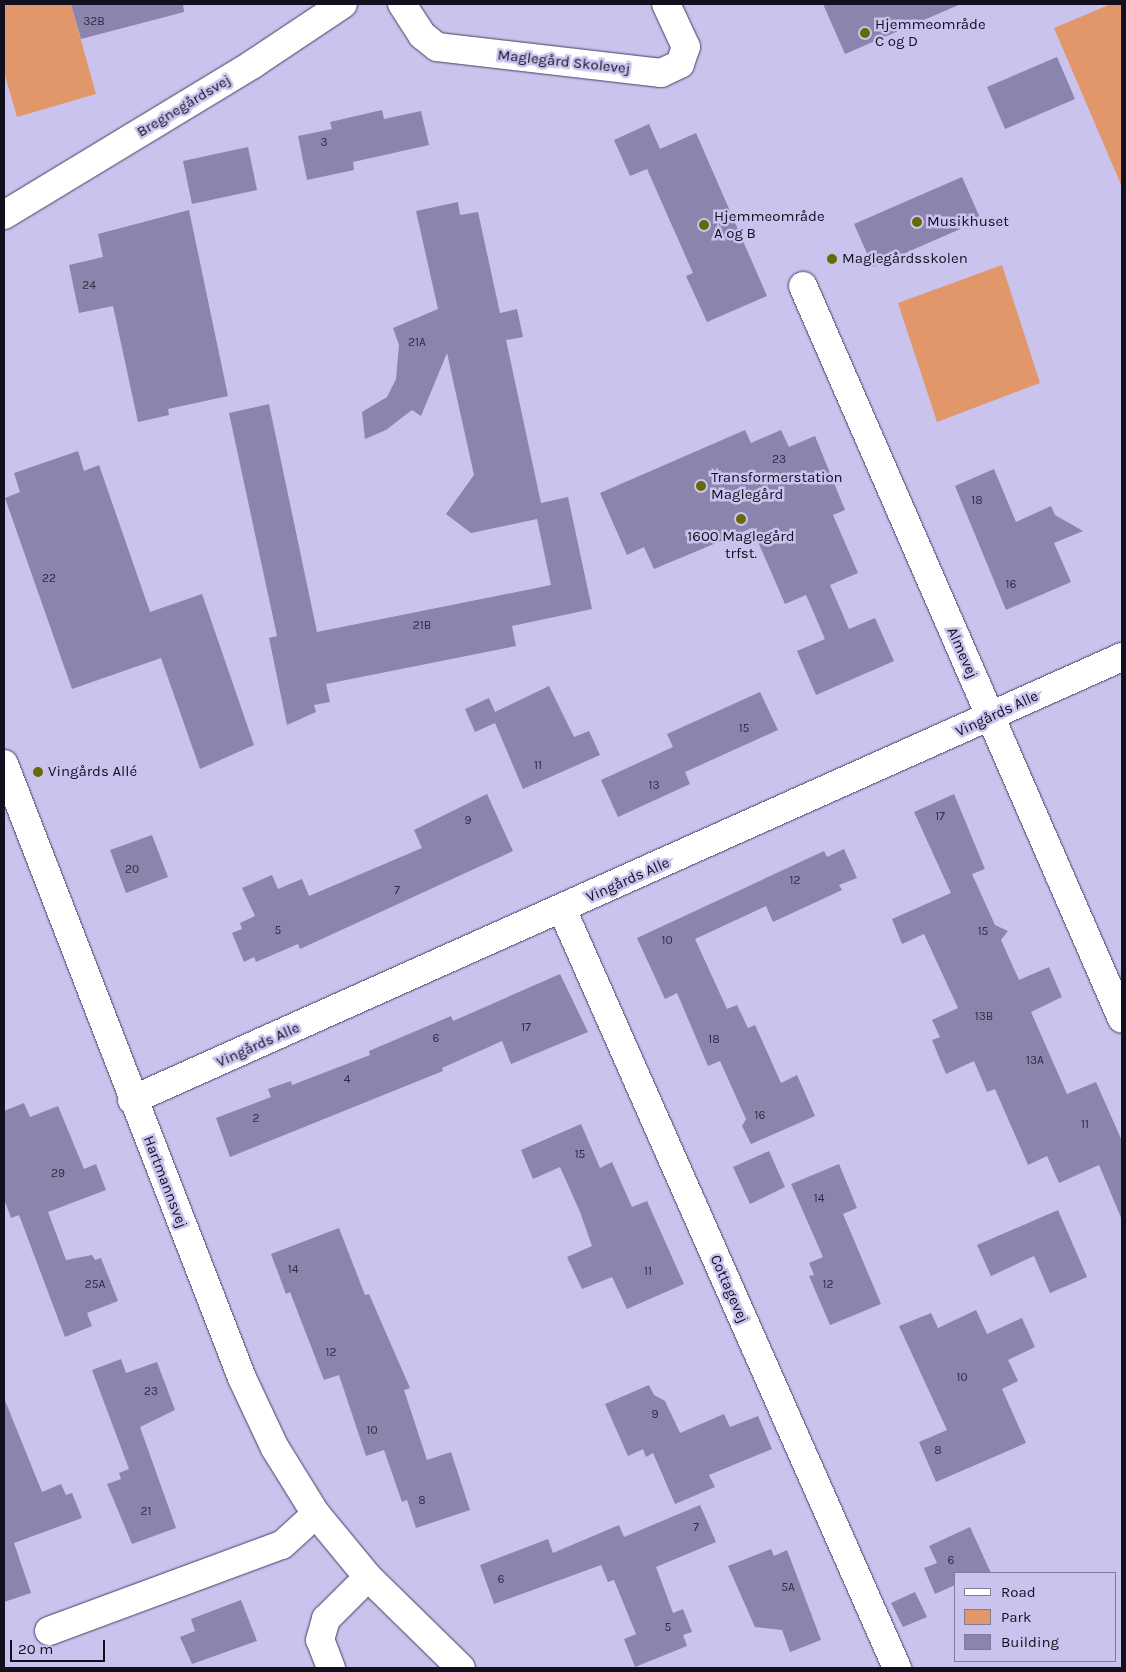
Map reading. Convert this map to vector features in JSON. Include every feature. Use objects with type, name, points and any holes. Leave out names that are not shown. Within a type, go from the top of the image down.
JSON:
[{"type":"street","name":"Bregnegårdsvej","points":[[10,215],[343,4]]},
{"type":"street","name":"Maglegård Skolevej","points":[[402,4],[422,35],[438,47],[661,73],[680,64],[686,47],[666,4]]},
{"type":"street","name":"Almevej","points":[[803,286],[1122,1019]]},
{"type":"street","name":"Vingårds Alle","points":[[132,1100],[991,718],[1122,657]]},
{"type":"street","name":"Hartmannsvej","points":[[4,764],[132,1100],[242,1378],[275,1448],[316,1514],[368,1577],[461,1668]]},
{"type":"street","name":"Cottagevej","points":[[562,909],[897,1668]]},
{"type":"street","points":[[48,1631],[282,1545],[316,1514]]},
{"type":"street","points":[[331,1668],[320,1640],[326,1619],[368,1577]]},
{"type":"green space","points":[[4,4],[71,4],[96,94],[17,117],[4,72]]},
{"type":"green space","points":[[1111,4],[1122,4],[1122,187],[1054,28]]},
{"type":"green space","points":[[1002,265],[1040,383],[937,422],[898,303]]},
{"type":"building","points":[[71,4],[183,4],[184,12],[81,39]]},
{"type":"building","name":"Hjemmeområde C og D","points":[[823,4],[961,4],[845,54]]},
{"type":"building","points":[[1057,57],[1075,99],[1005,129],[987,87]]},
{"type":"building","points":[[382,110],[384,119],[421,111],[429,145],[353,162],[354,170],[307,180],[298,136],[332,129],[330,122]]},
{"type":"building","name":"Hjemmeområde A og B","points":[[649,124],[660,149],[696,133],[767,296],[707,322],[686,276],[693,273],[647,169],[630,176],[614,140]]},
{"type":"building","points":[[248,147],[257,190],[192,204],[183,161]]},
{"type":"building","name":"Musikhuset","points":[[962,177],[981,220],[873,267],[854,224]]},
{"type":"building","points":[[458,202],[460,215],[478,212],[500,313],[517,309],[523,337],[506,340],[541,503],[568,497],[592,609],[512,626],[516,646],[326,684],[330,702],[314,705],[316,712],[287,725],[269,638],[277,636],[229,413],[269,404],[317,632],[551,585],[537,519],[471,533],[446,514],[474,475],[447,353],[421,416],[412,410],[386,430],[365,439],[362,412],[387,397],[396,379],[399,345],[393,328],[438,309],[416,211]]},
{"type":"building","points":[[189,210],[228,396],[168,409],[169,415],[138,422],[113,306],[79,313],[69,265],[103,257],[98,234]]},
{"type":"building","points":[[745,430],[751,443],[781,430],[789,447],[815,436],[845,510],[833,515],[858,573],[830,585],[849,629],[875,618],[894,661],[816,695],[797,651],[825,639],[806,595],[785,604],[752,528],[654,569],[644,547],[627,555],[600,493]]},
{"type":"building","points":[[78,451],[84,471],[99,465],[150,612],[202,594],[254,745],[200,769],[161,658],[72,689],[5,498],[20,492],[14,473]]},
{"type":"building","points":[[994,469],[1016,522],[1051,506],[1055,515],[1083,531],[1054,543],[1071,582],[1006,610],[955,486]]},
{"type":"building","points":[[549,686],[574,737],[589,731],[600,755],[523,789],[495,723],[475,732],[465,709],[489,698],[495,712]]},
{"type":"building","points":[[760,692],[778,730],[685,772],[690,784],[618,817],[601,780],[673,747],[667,734]]},
{"type":"building","points":[[487,794],[513,851],[300,949],[298,944],[256,962],[254,957],[244,962],[232,933],[242,929],[240,923],[255,916],[242,888],[272,875],[278,889],[302,879],[309,896],[422,848],[414,830]]},
{"type":"building","points":[[954,794],[985,869],[972,874],[995,925],[1008,931],[1001,940],[1019,980],[1049,967],[1062,997],[1031,1012],[1067,1094],[1096,1082],[1122,1141],[1122,1220],[1099,1165],[1059,1183],[1047,1156],[1028,1165],[995,1089],[987,1092],[974,1061],[946,1074],[932,1040],[940,1037],[932,1020],[958,1008],[924,934],[902,944],[892,919],[951,893],[914,812]]},
{"type":"building","points":[[152,835],[168,877],[126,893],[110,850]]},
{"type":"building","points":[[844,849],[857,878],[839,885],[842,890],[773,922],[766,906],[695,939],[727,1009],[737,1005],[748,1028],[755,1025],[781,1083],[797,1075],[815,1116],[751,1144],[742,1126],[746,1119],[720,1061],[708,1066],[677,993],[665,999],[637,938],[824,851],[827,857]]},
{"type":"building","points":[[560,974],[588,1032],[511,1064],[502,1041],[442,1068],[443,1071],[230,1157],[216,1118],[271,1097],[268,1089],[291,1081],[292,1085],[370,1055],[369,1051],[451,1016],[453,1021]]},
{"type":"building","points":[[24,1103],[30,1117],[58,1106],[84,1169],[96,1164],[106,1190],[48,1212],[66,1260],[92,1255],[95,1260],[101,1258],[118,1301],[87,1313],[92,1326],[65,1337],[19,1215],[11,1218],[4,1199],[4,1111]]},
{"type":"building","points":[[581,1124],[600,1168],[612,1162],[632,1207],[647,1201],[684,1284],[627,1309],[612,1277],[582,1289],[567,1257],[592,1246],[580,1212],[560,1167],[533,1179],[521,1150]]},
{"type":"building","points":[[769,1151],[785,1187],[750,1204],[733,1167]]},
{"type":"building","points":[[839,1164],[857,1208],[843,1214],[881,1304],[830,1325],[809,1276],[814,1275],[809,1263],[823,1257],[791,1184]]},
{"type":"building","points":[[1058,1210],[1087,1277],[1050,1293],[1034,1256],[991,1276],[977,1245]]},
{"type":"building","points":[[339,1228],[365,1295],[369,1294],[410,1388],[404,1390],[427,1460],[451,1452],[470,1510],[416,1528],[407,1500],[402,1502],[384,1450],[366,1456],[339,1375],[324,1380],[290,1292],[286,1294],[271,1254]]},
{"type":"building","points":[[976,1310],[987,1334],[1022,1318],[1035,1347],[1008,1360],[1018,1381],[1002,1389],[1026,1443],[936,1482],[919,1442],[947,1430],[899,1326],[931,1313],[938,1328]]},
{"type":"building","points":[[121,1359],[126,1373],[157,1362],[175,1410],[140,1427],[176,1528],[132,1544],[107,1484],[121,1479],[119,1473],[129,1469],[92,1370]]},
{"type":"building","points":[[649,1385],[654,1395],[665,1401],[680,1433],[724,1414],[730,1427],[758,1416],[772,1449],[709,1475],[715,1487],[675,1504],[653,1453],[646,1457],[643,1449],[628,1456],[605,1404]]},
{"type":"building","points":[[4,1398],[42,1492],[61,1484],[66,1495],[72,1493],[82,1518],[14,1543],[31,1593],[4,1602]]},
{"type":"building","points":[[700,1505],[716,1542],[656,1567],[673,1613],[683,1609],[692,1632],[683,1635],[687,1646],[635,1667],[624,1639],[636,1634],[614,1580],[608,1582],[601,1565],[494,1604],[480,1565],[548,1539],[553,1553],[619,1525],[624,1537]]},
{"type":"building","points":[[970,1527],[991,1572],[954,1572],[954,1585],[935,1594],[924,1568],[937,1563],[929,1546]]},
{"type":"building","points":[[771,1549],[774,1556],[787,1550],[821,1640],[790,1652],[782,1630],[755,1627],[728,1566]]},
{"type":"building","points":[[915,1592],[927,1617],[903,1627],[891,1603]]},
{"type":"building","points":[[241,1600],[257,1641],[192,1664],[180,1637],[195,1631],[191,1619]]},
{"type":"place","name":"Hjemmeområde C og D","points":[[865,33]]},
{"type":"place","name":"Musikhuset","points":[[917,222]]},
{"type":"place","name":"Hjemmeområde A og B","points":[[704,225]]},
{"type":"place","name":"Maglegårdsskolen","points":[[832,259]]},
{"type":"place","name":"Transformerstation Maglegård","points":[[701,486]]},
{"type":"place","name":"1600 Maglegård trfst.","points":[[741,519]]},
{"type":"place","name":"Vingårds Allé","points":[[38,772]]}]
